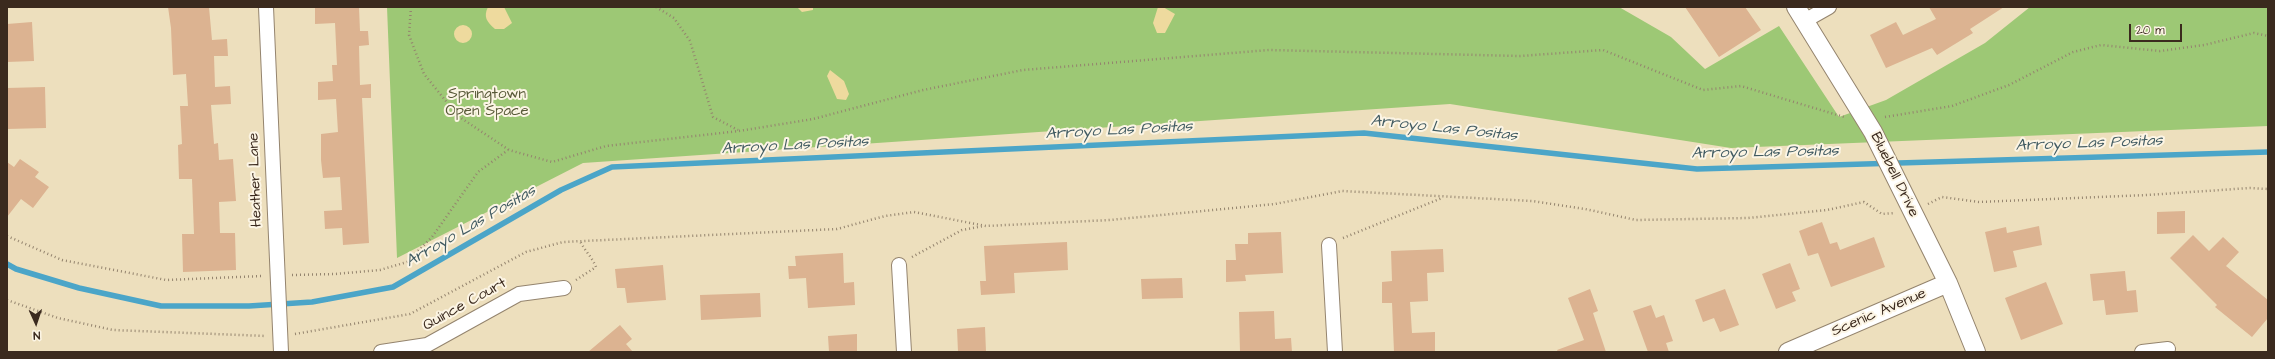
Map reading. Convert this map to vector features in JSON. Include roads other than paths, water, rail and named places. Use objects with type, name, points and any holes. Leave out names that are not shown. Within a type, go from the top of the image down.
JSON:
[{"type":"street","name":"Heather Lane","points":[[266,7],[281,352]]},
{"type":"street","points":[[1801,14],[1830,7]]},
{"type":"street","name":"Bluebell Drive","points":[[1801,14],[1873,132],[1948,283],[1976,352]]},
{"type":"street","points":[[1329,245],[1335,352]]},
{"type":"street","points":[[899,265],[904,352]]},
{"type":"street","name":"Scenic Avenue","points":[[1788,352],[1948,283]]},
{"type":"street","name":"Quince Court","points":[[381,352],[427,345],[519,294],[564,288]]},
{"type":"street","points":[[2142,352],[2168,349]]},
{"type":"waterway","name":"Arroyo Las Positas","points":[[7,264],[16,269],[79,288],[161,306],[249,306],[312,302],[393,287],[561,190],[612,167],[1364,133],[1697,169],[2268,152]]},
{"type":"park label","name":"Springtown Open Space","points":[[487,104]]}]
